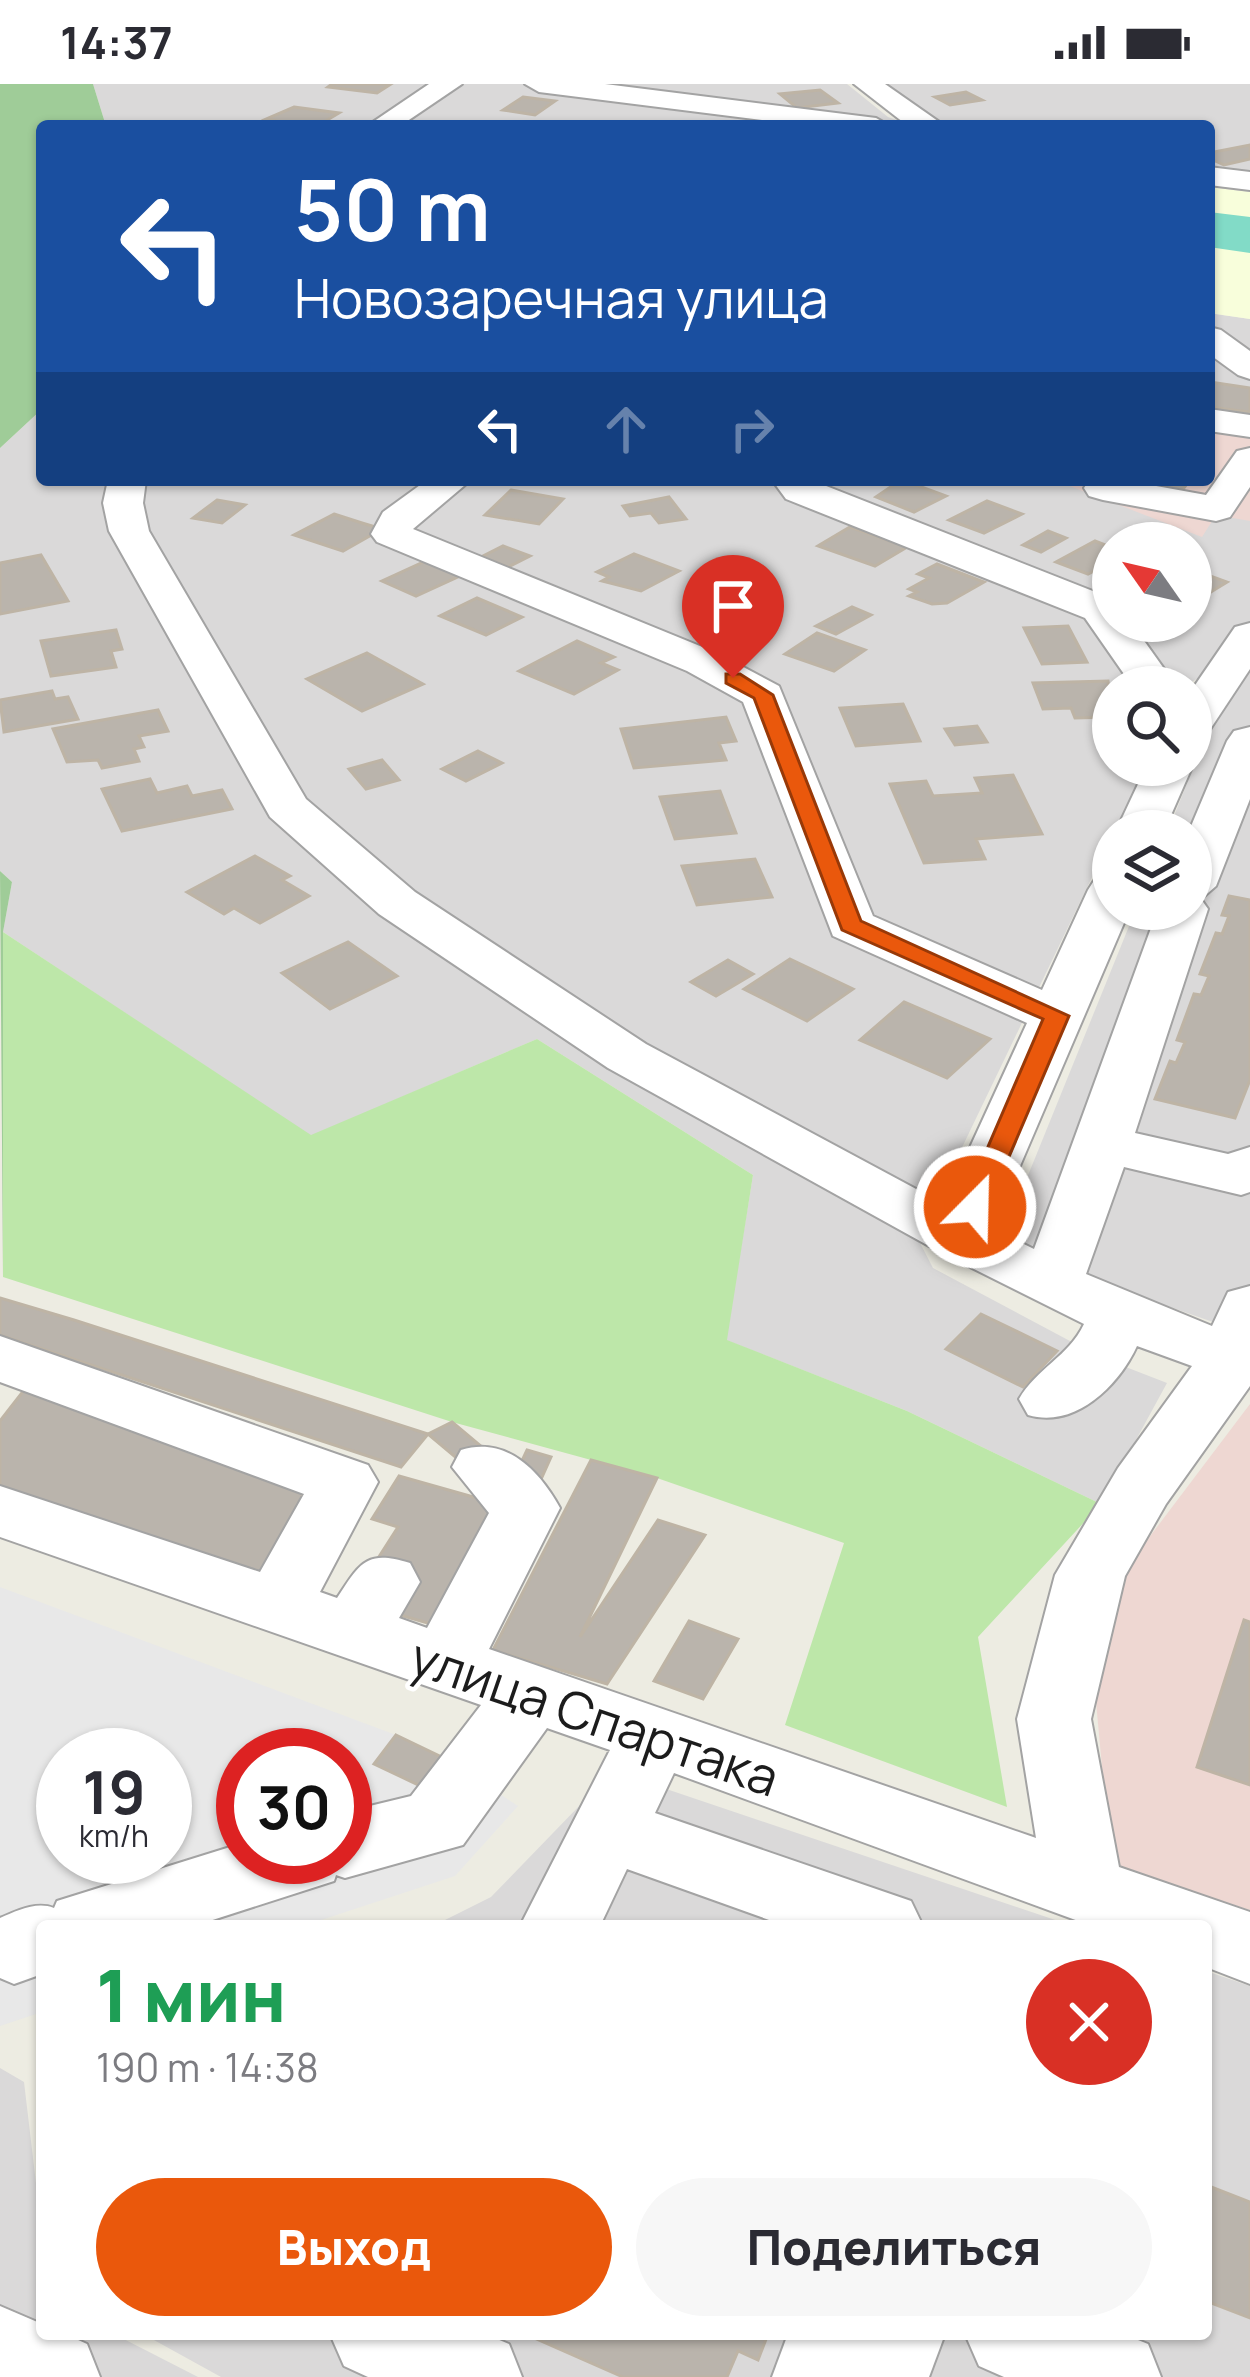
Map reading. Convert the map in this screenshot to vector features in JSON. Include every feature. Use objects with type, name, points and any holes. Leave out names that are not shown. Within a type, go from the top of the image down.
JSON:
[{"type":"street","points":[[391,120],[448,84]]},
{"type":"street","points":[[539,84],[624,89],[834,120]]},
{"type":"street","points":[[868,84],[918,120]]},
{"type":"street","points":[[586,115],[624,89]]},
{"type":"street","points":[[1215,177],[1250,181]]},
{"type":"street","points":[[1215,342],[1250,368]]},
{"type":"street","points":[[1215,421],[1250,426]]},
{"type":"street","points":[[1215,435],[1244,439],[1250,449]]},
{"type":"street","points":[[1102,488],[1216,509],[1250,459]]},
{"type":"street","points":[[126,486],[123,503],[129,531],[286,807],[397,903],[627,1056],[959,1237],[1118,1316],[1244,1343],[1142,1486],[1090,1575],[1054,1719],[1084,1888]]},
{"type":"street","points":[[444,486],[397,520],[391,534],[702,662],[763,695],[850,925],[1056,1016]]},
{"type":"street","points":[[796,486],[1100,609],[1140,666]]},
{"type":"street","points":[[1212,693],[1250,638]]},
{"type":"street","points":[[1212,833],[1250,742]]},
{"type":"street","points":[[1212,870],[1250,866]]},
{"type":"street","points":[[959,1237],[1095,930]]},
{"type":"street","points":[[1053,1281],[1176,930]]},
{"type":"street","points":[[1103,1144],[1241,1175],[1250,1165]]},
{"type":"street","points":[[1051,1400],[1100,1357],[1118,1316]]},
{"type":"street","points":[[8,1373],[344,1482],[277,1606]]},
{"type":"street","points":[[445,1663],[526,1508],[485,1467]]},
{"type":"street","name":"улица Спартака","points":[[0,1511],[277,1606],[369,1607],[445,1663],[1172,1920]]},
{"type":"street","points":[[372,1838],[436,1822],[531,1693]]},
{"type":"street","points":[[563,1920],[656,1735]]},
{"type":"street","points":[[608,1829],[866,1920]]},
{"type":"street","points":[[105,1920],[220,1884]]},
{"type":"street","points":[[1212,1934],[1250,1948]]},
{"type":"street","points":[[390,2340],[476,2377]]},
{"type":"street","points":[[818,2377],[832,2340]]},
{"type":"street","points":[[883,2377],[897,2340]]},
{"type":"street","points":[[1026,2340],[1115,2377]]},
{"type":"street","points":[[0,2352],[53,2377]]},
{"type":"shaded area","points":[[93,84],[847,84],[896,120],[104,120]]},
{"type":"shaded area","points":[[878,84],[1250,84],[1250,175],[1215,170],[1215,120],[932,120]]},
{"type":"shaded area","points":[[1215,188],[1250,192],[1250,319],[1215,314]]},
{"type":"shaded area","points":[[1215,213],[1250,217],[1250,253],[1215,248]]},
{"type":"shaded area","points":[[1215,314],[1250,319],[1250,1335],[999,1247],[1127,930],[1212,930],[1212,810],[1176,810],[1186,786],[1212,786],[1212,721],[1217,708],[1212,666],[1092,666],[1092,786],[1136,786],[1124,810],[1092,810],[1092,877],[918,1239],[933,1268],[1100,1357],[1167,1383],[1101,1504],[907,1411],[726,1340],[753,1175],[537,1039],[311,1136],[3,932],[12,882],[0,871],[0,448],[36,415],[36,486],[1215,486]]},
{"type":"shaded area","points":[[1215,426],[1250,431],[1250,521],[1216,515],[1212,522],[1163,522],[1070,486],[1215,486]]},
{"type":"shaded area","points":[[1250,1404],[1250,1910],[1111,1865],[1093,1669],[1120,1576]]},
{"type":"shaded area","points":[[0,1587],[396,1735],[375,1764],[426,1789],[448,1760],[518,1806],[455,1876],[321,1920],[36,1920],[36,2014],[0,2026]]},
{"type":"shaded area","points":[[613,1771],[1055,1920],[445,1920],[491,1897]]},
{"type":"shaded area","points":[[1212,1973],[1250,1986],[1250,2377],[221,2377],[154,2340],[1212,2340]]},
{"type":"shaded area","points":[[0,2068],[24,2082],[36,2183],[36,2340],[126,2340],[198,2377],[0,2377]]},
{"type":"green space","points":[[0,84],[93,84],[104,120],[36,120],[36,415],[0,448]]},
{"type":"green space","points":[[0,871],[12,882],[3,932],[3,1277]]},
{"type":"green space","points":[[3,932],[311,1135],[537,1039],[753,1175],[727,1340],[907,1411],[1101,1504],[978,1637],[1007,1807],[785,1725],[844,1543],[657,1478],[452,1422],[3,1277]]},
{"type":"building","points":[[391,84],[377,93],[328,87]]},
{"type":"building","points":[[820,90],[838,103],[797,108],[780,94]]},
{"type":"building","points":[[966,92],[982,100],[950,105],[935,97]]},
{"type":"building","points":[[523,97],[555,101],[535,115],[503,110]]},
{"type":"building","points":[[294,107],[339,113],[327,120],[266,119]]},
{"type":"building","points":[[1250,145],[1250,159],[1224,165],[1215,161],[1215,152]]},
{"type":"building","points":[[1215,383],[1250,388],[1250,412],[1215,408]]},
{"type":"building","points":[[892,486],[919,486],[946,496],[914,512],[876,497]]},
{"type":"building","points":[[1142,486],[1185,486],[1180,493]]},
{"type":"building","points":[[511,490],[563,499],[539,524],[485,515]]},
{"type":"building","points":[[669,497],[686,519],[659,523],[651,513],[630,516],[623,506]]},
{"type":"building","points":[[217,500],[245,505],[222,523],[193,518]]},
{"type":"building","points":[[987,501],[1022,514],[984,533],[949,520]]},
{"type":"building","points":[[334,514],[382,529],[343,551],[294,535]]},
{"type":"building","points":[[850,527],[907,547],[875,566],[818,546]]},
{"type":"building","points":[[1048,531],[1066,538],[1041,552],[1023,545]]},
{"type":"building","points":[[1092,543],[1092,572],[1056,562]]},
{"type":"building","points":[[503,546],[530,556],[508,567],[481,557]]},
{"type":"building","points":[[634,554],[679,571],[641,591],[602,581],[609,577],[597,572]]},
{"type":"building","points":[[41,555],[68,601],[0,614],[0,563]]},
{"type":"building","points":[[428,560],[462,575],[416,596],[382,581]]},
{"type":"building","points":[[937,564],[984,582],[947,603],[932,604],[909,596],[917,592],[909,589],[929,578],[918,574]]},
{"type":"building","points":[[1212,577],[1227,582],[1212,591]]},
{"type":"building","points":[[477,598],[522,617],[486,635],[440,616]]},
{"type":"building","points":[[729,598],[776,614],[743,635],[697,618]]},
{"type":"building","points":[[852,607],[871,615],[836,634],[816,626]]},
{"type":"building","points":[[1068,626],[1087,662],[1042,664],[1024,628]]},
{"type":"building","points":[[116,630],[122,649],[111,651],[116,667],[51,676],[41,641]]},
{"type":"building","points":[[817,633],[865,650],[834,671],[785,654]]},
{"type":"building","points":[[577,641],[614,657],[601,663],[618,670],[574,694],[519,671]]},
{"type":"building","points":[[367,653],[423,684],[362,711],[307,679]]},
{"type":"building","points":[[1092,681],[1092,718],[1075,718],[1071,708],[1043,709],[1033,683]]},
{"type":"building","points":[[52,691],[55,699],[68,697],[78,719],[4,732],[0,700]]},
{"type":"building","points":[[903,704],[920,741],[856,746],[840,708]]},
{"type":"building","points":[[158,710],[168,731],[139,736],[144,747],[134,749],[139,761],[102,768],[98,760],[67,762],[53,729]]},
{"type":"building","points":[[726,717],[736,741],[719,743],[726,760],[634,768],[621,729]]},
{"type":"building","points":[[977,726],[987,742],[955,745],[945,729]]},
{"type":"building","points":[[478,751],[502,763],[466,781],[442,769]]},
{"type":"building","points":[[382,760],[399,780],[366,789],[349,769]]},
{"type":"building","points":[[1013,775],[1042,834],[976,839],[985,859],[924,863],[890,784],[926,781],[933,796],[982,793],[975,778]]},
{"type":"building","points":[[150,779],[157,793],[187,786],[192,796],[222,790],[232,809],[122,831],[102,789]]},
{"type":"building","points":[[720,791],[736,833],[675,839],[660,797]]},
{"type":"building","points":[[255,856],[290,876],[282,880],[309,896],[260,923],[234,908],[224,914],[187,892]]},
{"type":"building","points":[[755,859],[772,897],[697,905],[682,866]]},
{"type":"building","points":[[1229,896],[1250,900],[1250,1080],[1235,1118],[1155,1099],[1170,1061],[1176,1063],[1185,1042],[1177,1040],[1194,994],[1201,995],[1209,976],[1200,974],[1216,933],[1222,934],[1229,916],[1222,915]]},
{"type":"building","points":[[348,942],[397,976],[330,1009],[282,973]]},
{"type":"building","points":[[790,959],[853,989],[807,1021],[744,989]]},
{"type":"building","points":[[728,960],[753,974],[716,996],[691,982]]},
{"type":"building","points":[[904,1002],[990,1039],[947,1078],[860,1040]]},
{"type":"building","points":[[0,1298],[428,1434],[401,1467],[0,1335]]},
{"type":"building","points":[[981,1314],[1057,1351],[1023,1387],[946,1349]]},
{"type":"building","points":[[28,1385],[309,1491],[261,1585],[0,1492],[0,1421]]},
{"type":"building","points":[[452,1422],[482,1447],[460,1461],[428,1434]]},
{"type":"building","points":[[527,1450],[551,1457],[538,1486],[513,1480]]},
{"type":"building","points":[[591,1460],[657,1478],[580,1637],[658,1520],[705,1535],[607,1684],[493,1650]]},
{"type":"building","points":[[399,1476],[512,1508],[445,1628],[386,1611],[375,1563],[398,1527],[372,1519]]},
{"type":"building","points":[[1244,1620],[1250,1622],[1250,1785],[1197,1767]]},
{"type":"building","points":[[689,1621],[738,1639],[703,1699],[654,1681]]},
{"type":"building","points":[[396,1735],[448,1760],[427,1789],[374,1764]]},
{"type":"building","points":[[1212,2187],[1250,2202],[1250,2318],[1212,2303]]},
{"type":"building","points":[[539,2340],[766,2340],[758,2360],[738,2351],[727,2377],[623,2377]]},
{"type":"route","points":[[733,678],[763,695],[850,925],[1056,1016],[975,1207]]}]
